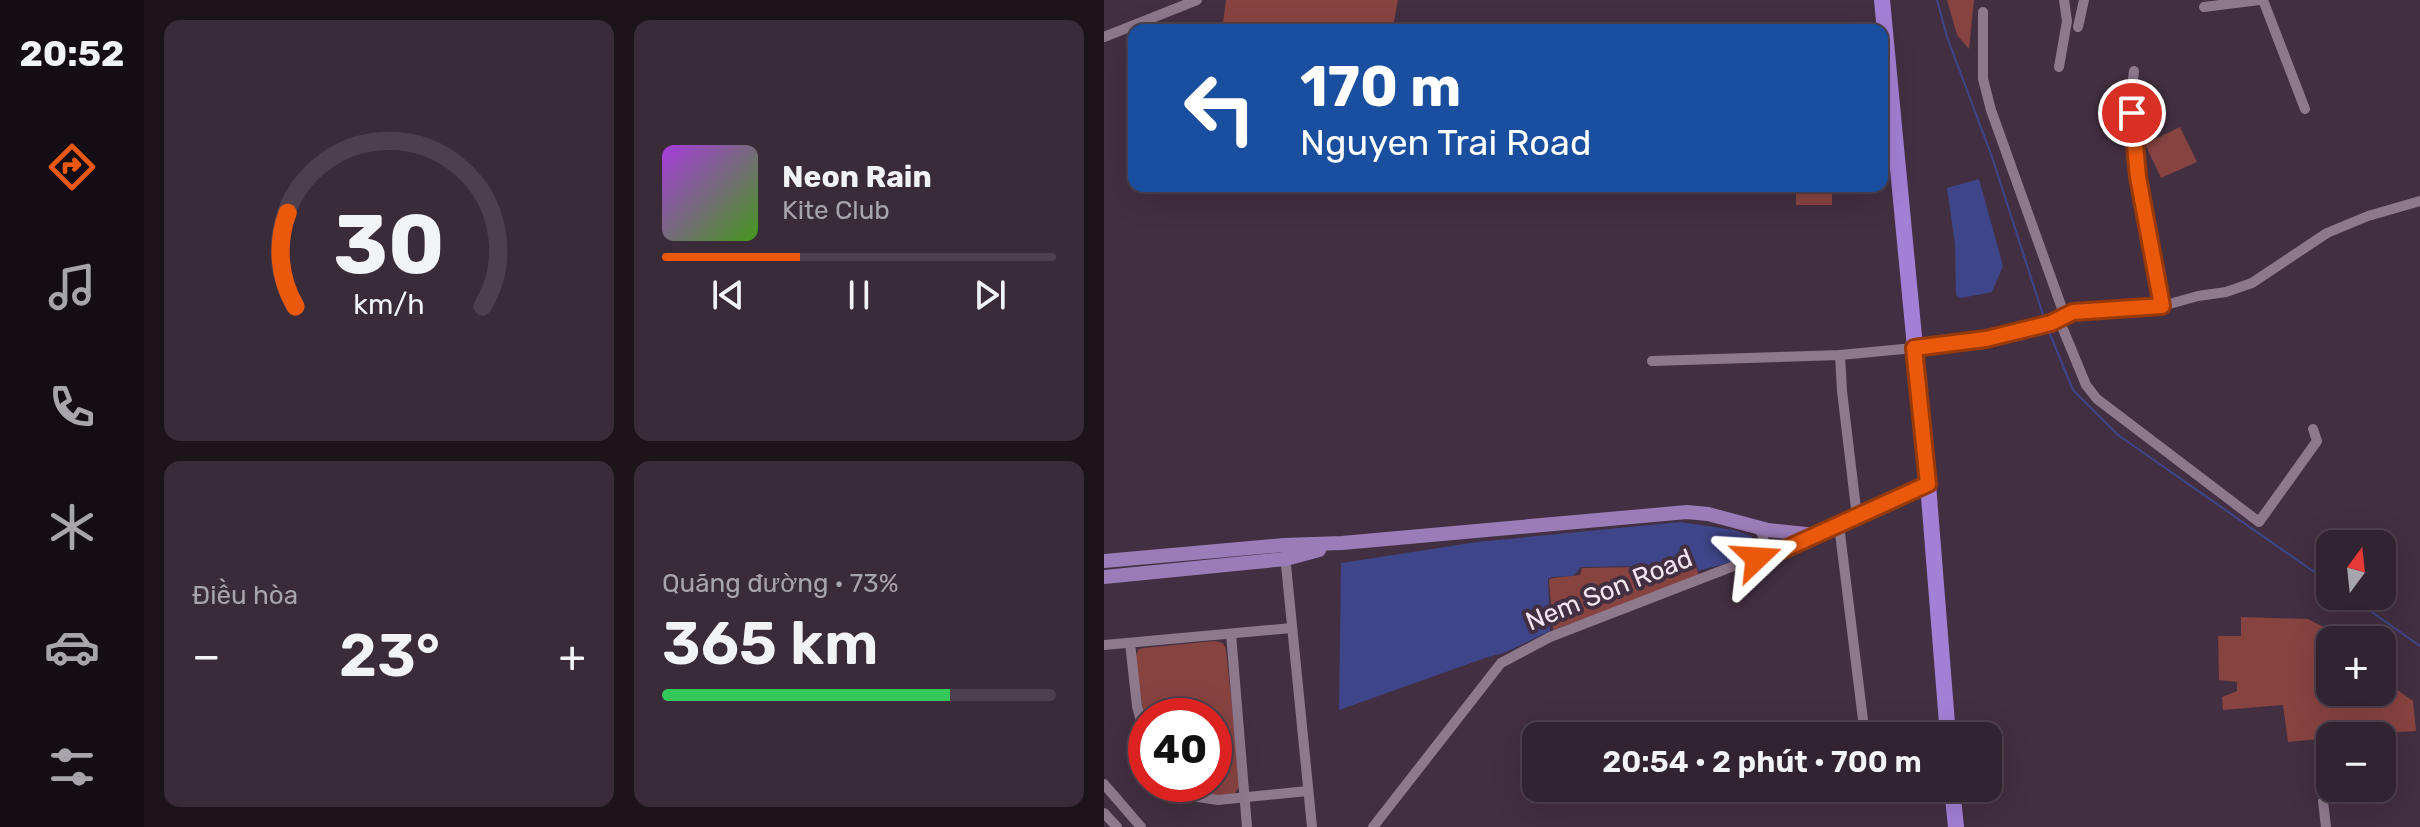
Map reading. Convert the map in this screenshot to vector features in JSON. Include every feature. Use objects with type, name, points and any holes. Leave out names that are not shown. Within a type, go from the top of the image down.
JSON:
[{"type":"highway","points":[[1882,0],[1884,24]]},
{"type":"highway","points":[[1888,65],[1928,484],[1947,722]]},
{"type":"highway","points":[[1953,802],[1956,827]]},
{"type":"main road","name":"Nem Son Road","points":[[1816,535],[1928,484]]},
{"type":"main road","points":[[1104,561],[1175,562],[1285,552],[1342,543],[1687,512],[1708,514],[1783,533],[1816,535]]},
{"type":"main road","points":[[1104,577],[1175,562]]},
{"type":"street","points":[[1137,24],[1197,0]]},
{"type":"street","points":[[2059,67],[2067,21],[2064,0]]},
{"type":"street","points":[[2078,27],[2084,0]]},
{"type":"street","points":[[2204,7],[2261,0],[2305,109]]},
{"type":"street","points":[[1983,12],[1983,79],[1991,110],[2059,318],[2086,385],[2097,399],[2259,522],[2317,441],[2313,429]]},
{"type":"street","points":[[1104,37],[1128,27]]},
{"type":"street","points":[[2134,71],[2132,133],[2162,306]]},
{"type":"street","points":[[1652,361],[1840,355],[1963,343],[2034,327],[2059,318],[2162,306],[2252,283],[2327,233],[2368,216],[2420,201]]},
{"type":"street","points":[[1840,355],[1857,517]]},
{"type":"street","points":[[1839,525],[1863,722]]},
{"type":"street","points":[[1753,526],[1764,538],[1763,549],[1757,558]]},
{"type":"street","name":"Nem Son Road","points":[[1373,827],[1501,663],[1510,656],[1550,637],[1816,535]]},
{"type":"street","points":[[1285,552],[1312,827]]},
{"type":"street","points":[[1104,645],[1292,628]]},
{"type":"street","points":[[1231,634],[1247,827]]},
{"type":"street","points":[[1130,643],[1136,698]]},
{"type":"street","points":[[1104,784],[1141,827]]},
{"type":"street","points":[[1232,799],[1308,791]]},
{"type":"street","points":[[2323,802],[2326,827]]},
{"type":"street","points":[[1104,813],[1117,827]]},
{"type":"shaded area","points":[[1226,0],[1398,0],[1394,24],[1223,24]]},
{"type":"shaded area","points":[[1947,0],[1974,0],[1969,49],[1957,35]]},
{"type":"shaded area","points":[[2180,127],[2197,162],[2161,178],[2145,144]]},
{"type":"shaded area","points":[[1796,192],[1832,192],[1832,205],[1796,205]]},
{"type":"shaded area","points":[[1696,566],[1699,576],[1553,630],[1549,580],[1552,578],[1580,575],[1582,568]]},
{"type":"shaded area","points":[[2241,617],[2308,619],[2322,626],[2316,626],[2316,706],[2396,706],[2396,689],[2413,701],[2416,731],[2396,732],[2396,722],[2316,722],[2316,739],[2288,742],[2283,705],[2223,710],[2222,697],[2237,691],[2237,682],[2219,680],[2218,636],[2241,636]]},
{"type":"shaded area","points":[[1215,641],[1223,643],[1231,698],[1141,698],[1135,657],[1143,648]]},
{"type":"shaded area","points":[[1232,707],[1240,785],[1232,795]]},
{"type":"water","points":[[1979,179],[2003,266],[1992,292],[1961,298],[1956,295],[1955,244],[1947,188]]},
{"type":"water","points":[[1680,522],[1734,530],[1751,536],[1754,541],[1738,558],[1698,571],[1696,565],[1581,567],[1573,576],[1552,577],[1548,579],[1550,631],[1504,653],[1339,710],[1341,563],[1477,542]]},
{"type":"waterway","points":[[1937,0],[2045,321]]},
{"type":"waterway","points":[[2047,327],[2073,390],[2118,435],[2316,573]]},
{"type":"waterway","points":[[2369,610],[2420,646]]},
{"type":"route","points":[[1757,558],[1785,549],[1928,484],[1914,348],[1986,339],[2051,323],[2073,312],[2162,306],[2138,177],[2132,113]]}]
